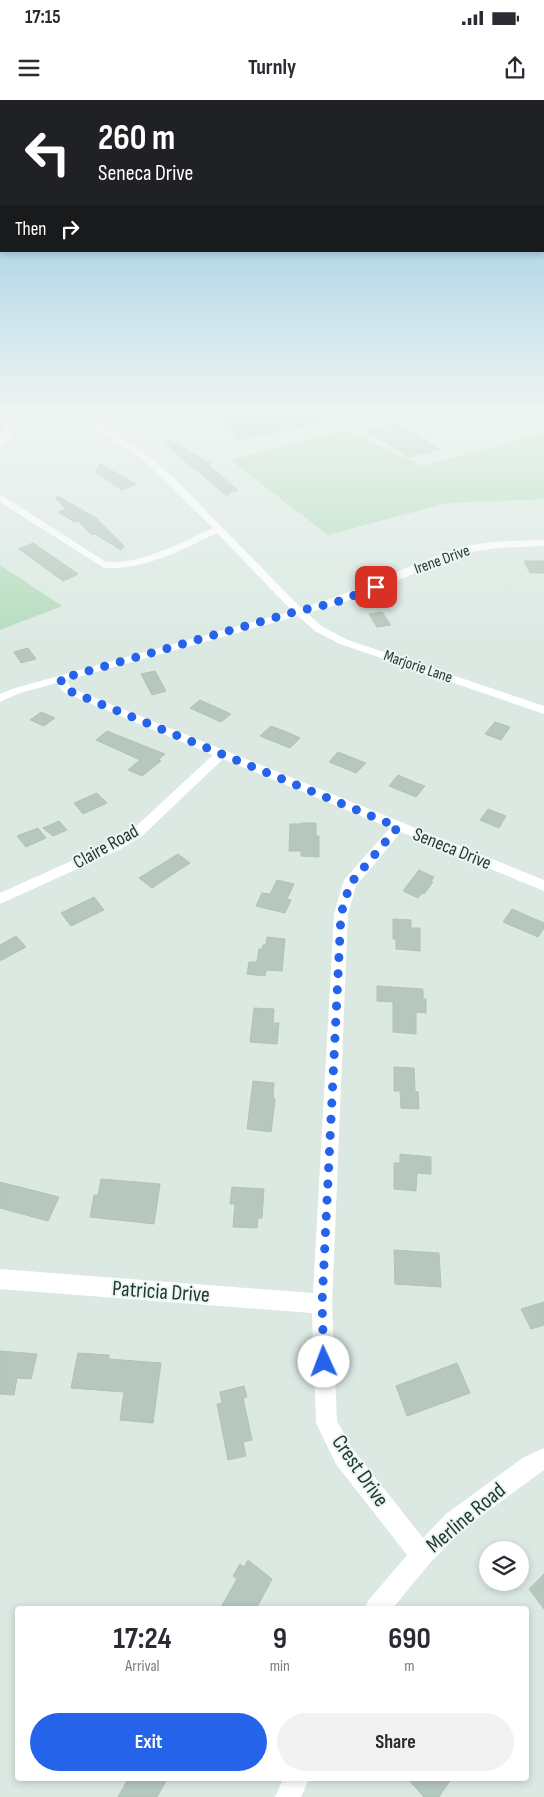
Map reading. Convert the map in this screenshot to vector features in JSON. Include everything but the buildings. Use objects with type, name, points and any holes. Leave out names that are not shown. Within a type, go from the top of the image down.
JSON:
[{"type":"street","name":"Marjorie Lane","points":[[181,490],[298,611],[318,629],[344,642],[544,710]]},
{"type":"street","points":[[0,498],[104,565],[116,567],[135,564],[218,530]]},
{"type":"street","name":"Irene Drive","points":[[0,698],[16,691],[298,611],[334,603],[463,550],[497,545],[544,543]]},
{"type":"street","name":"Seneca Drive","points":[[60,679],[67,690],[544,886]]},
{"type":"street","name":"Claire Road","points":[[0,899],[114,847],[137,833],[221,754]]},
{"type":"street","name":"Crest Drive","points":[[398,827],[350,884],[341,914],[322,1304],[325,1401],[327,1423],[344,1456],[422,1554]]},
{"type":"street","name":"Patricia Drive","points":[[0,1279],[322,1304]]},
{"type":"street","name":"Merline Road","points":[[379,1606],[422,1554],[454,1522],[532,1465],[544,1459]]},
{"type":"street","points":[[288,1797],[295,1781]]},
{"type":"green space","points":[[269,490],[544,490],[544,499],[447,503],[328,535]]},
{"type":"green space","points":[[0,565],[62,606],[0,630]]},
{"type":"route","points":[[324,1362],[322,1304],[341,914],[350,884],[398,827],[67,690],[60,679],[298,611],[334,603],[376,587]]}]
